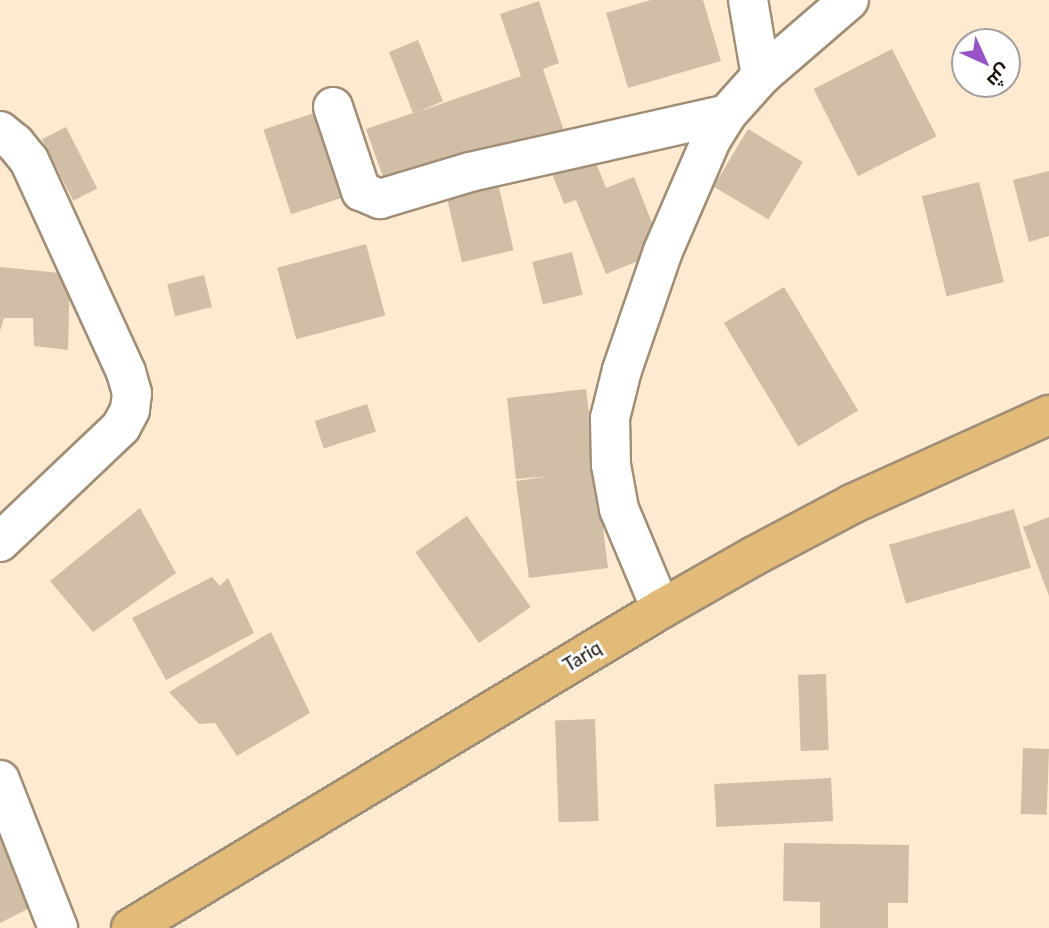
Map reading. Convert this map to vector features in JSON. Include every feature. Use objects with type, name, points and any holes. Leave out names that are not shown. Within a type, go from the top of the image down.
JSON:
[{"type":"main road","name":"Tariq","points":[[131,928],[661,609],[854,503],[1049,415]]},
{"type":"street","points":[[748,0],[761,76]]},
{"type":"street","points":[[661,609],[619,509],[611,466],[610,418],[622,370],[663,250],[711,140],[727,114],[761,76],[849,0]]},
{"type":"street","points":[[333,107],[361,191],[380,199],[470,172],[727,114]]},
{"type":"street","points":[[0,131],[15,143],[29,160],[126,372],[132,393],[130,410],[121,427],[0,542]]},
{"type":"street","points":[[0,780],[58,928]]},
{"type":"building","points":[[651,0],[703,0],[721,61],[628,88],[606,13]]},
{"type":"building","points":[[539,1],[559,63],[543,69],[567,140],[391,200],[366,129],[413,113],[389,52],[418,40],[443,101],[418,112],[521,76],[500,14]]},
{"type":"building","points":[[892,49],[936,136],[858,176],[814,89]]},
{"type":"building","points":[[333,107],[361,192],[291,214],[264,130]]},
{"type":"building","points":[[66,127],[97,188],[73,201],[42,139]]},
{"type":"building","points":[[748,129],[803,162],[768,219],[713,186]]},
{"type":"building","points":[[591,150],[606,188],[634,177],[663,251],[606,274],[576,200],[564,204],[549,166]]},
{"type":"building","points":[[1049,171],[1049,236],[1029,242],[1013,180]]},
{"type":"building","points":[[979,182],[1004,282],[947,296],[922,196]]},
{"type":"building","points":[[498,183],[514,250],[462,262],[446,195]]},
{"type":"building","points":[[366,244],[385,315],[296,339],[277,268]]},
{"type":"building","points":[[572,252],[583,295],[543,305],[532,262]]},
{"type":"building","points":[[0,267],[70,274],[68,350],[34,346],[33,318],[4,318],[0,331]]},
{"type":"building","points":[[204,275],[212,307],[175,316],[167,284]]},
{"type":"building","points":[[784,287],[858,410],[798,446],[724,323]]},
{"type":"building","points":[[586,389],[608,568],[529,578],[516,481],[551,476],[516,479],[507,398]]},
{"type":"building","points":[[367,404],[376,432],[324,449],[315,421]]},
{"type":"building","points":[[140,508],[176,573],[93,632],[50,581]]},
{"type":"building","points":[[1014,509],[1031,568],[906,603],[889,545]]},
{"type":"building","points":[[467,516],[531,607],[479,643],[415,552]]},
{"type":"building","points":[[1049,517],[1049,596],[1023,527]]},
{"type":"building","points":[[212,577],[220,586],[228,578],[254,633],[166,680],[132,618]]},
{"type":"building","points":[[271,632],[310,713],[237,756],[215,723],[199,724],[169,692]]},
{"type":"building","points":[[826,674],[829,750],[801,751],[798,675]]},
{"type":"building","points":[[595,719],[599,821],[559,822],[555,720]]},
{"type":"building","points":[[1023,748],[1049,749],[1047,815],[1021,814]]},
{"type":"building","points":[[831,778],[833,821],[716,827],[714,784]]},
{"type":"building","points":[[0,808],[61,892],[0,923]]},
{"type":"building","points":[[784,843],[909,845],[908,903],[888,903],[888,928],[820,928],[820,902],[783,901]]}]
